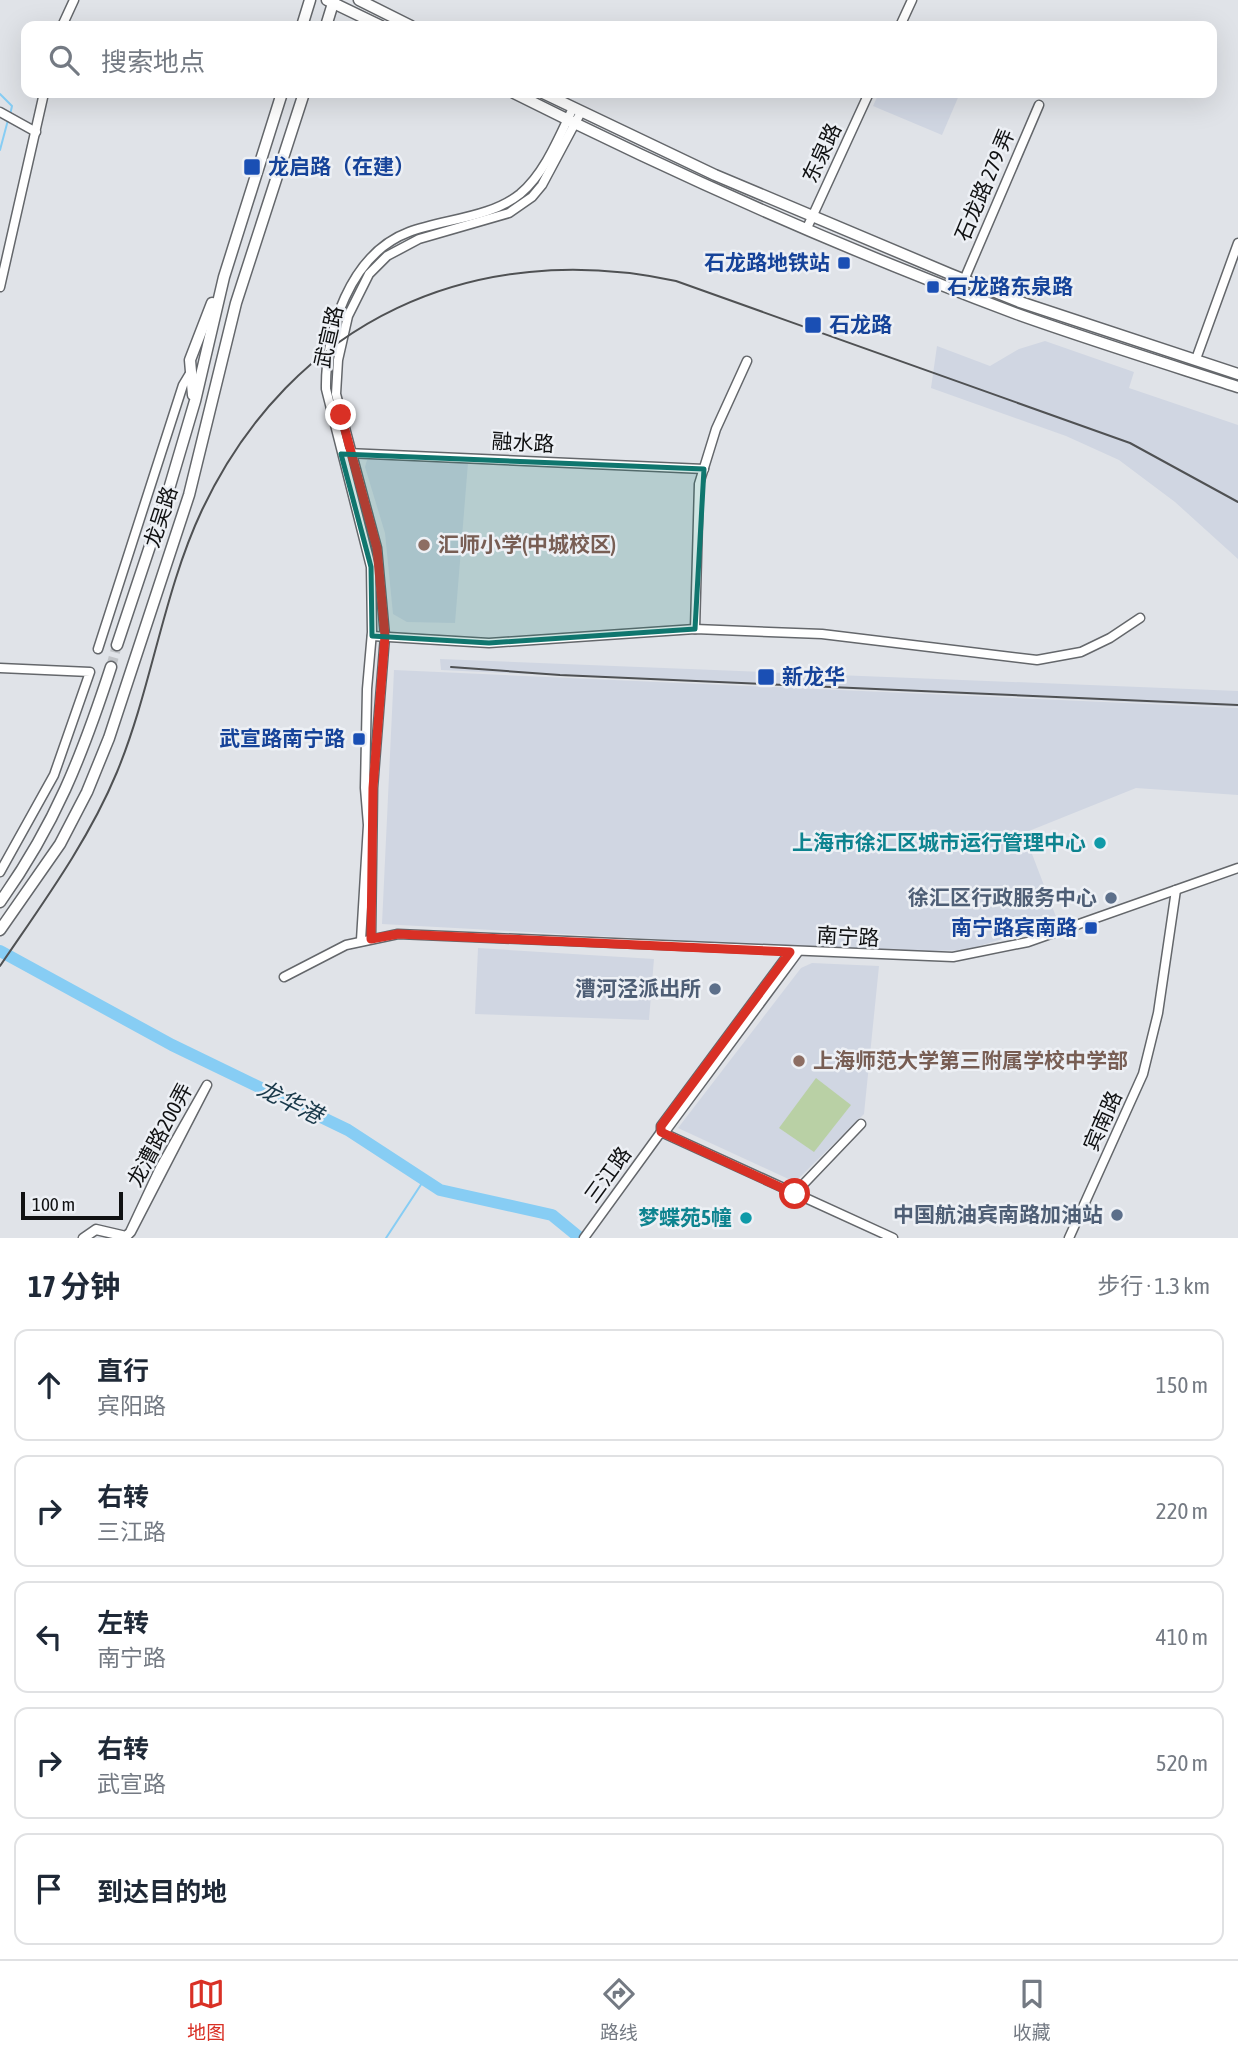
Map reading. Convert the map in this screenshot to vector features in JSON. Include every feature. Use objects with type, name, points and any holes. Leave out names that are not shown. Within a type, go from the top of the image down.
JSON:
[{"type":"main road","points":[[304,21],[310,0]]},
{"type":"main road","points":[[359,0],[401,21]]},
{"type":"main road","points":[[327,21],[331,1],[371,21]]},
{"type":"main road","name":"龙吴路","points":[[117,645],[195,401],[224,277],[280,98]]},
{"type":"main road","name":"龙吴路","points":[[0,930],[61,844],[102,756],[189,495],[236,303],[302,98]]},
{"type":"main road","points":[[524,98],[674,172],[1016,313],[1238,387]]},
{"type":"main road","points":[[553,98],[715,176],[964,280],[1067,318],[1238,374]]},
{"type":"main road","points":[[195,401],[189,375],[190,360],[224,277]]},
{"type":"main road","points":[[0,902],[44,834],[70,784],[111,667]]},
{"type":"street","points":[[64,21],[74,0]]},
{"type":"street","points":[[902,21],[912,0]]},
{"type":"street","points":[[0,287],[43,98]]},
{"type":"street","name":"东泉路","points":[[807,228],[867,98]]},
{"type":"street","name":"石龙路 279 弄","points":[[964,280],[1038,105]]},
{"type":"street","points":[[371,939],[373,788],[385,636],[377,548],[326,389],[326,369],[337,319],[348,291],[374,256],[389,242],[407,232],[496,207],[518,195],[540,171],[577,110]]},
{"type":"street","points":[[6,115],[36,132]]},
{"type":"street","points":[[1196,359],[1238,243]]},
{"type":"street","points":[[695,629],[699,484],[716,429],[747,361]]},
{"type":"street","points":[[98,649],[183,385],[189,375]]},
{"type":"street","points":[[346,453],[371,567],[372,636],[367,689],[365,788],[368,825],[361,940]]},
{"type":"street","name":"融水路","points":[[346,453],[704,469]]},
{"type":"street","points":[[372,636],[489,643],[695,629],[822,634],[1037,660],[1081,652],[1110,638],[1140,618]]},
{"type":"street","points":[[0,668],[90,672],[54,775],[0,872]]},
{"type":"street","name":"南宁路","points":[[284,977],[329,952],[361,940],[398,934],[928,958],[980,954],[1028,942],[1238,867]]},
{"type":"street","name":"宾南路","points":[[1069,1238],[1143,1074],[1158,1013],[1176,890]]},
{"type":"street","name":"三江路","points":[[584,1238],[661,1132],[667,1129],[794,952]]},
{"type":"street","name":"龙漕路200弄","points":[[207,1085],[131,1232],[126,1237],[113,1236],[96,1230],[83,1238],[96,1229],[114,1235],[126,1236],[130,1232],[160,1168],[207,1085]]},
{"type":"street","points":[[795,1194],[861,1124]]},
{"type":"street","points":[[661,1132],[893,1238]]},
{"type":"highlighted area","points":[[341,454],[704,469],[695,629],[489,643],[372,636],[371,567]]},
{"type":"shaded area","points":[[877,98],[958,98],[942,135],[873,106]]},
{"type":"shaded area","points":[[1045,341],[1134,372],[1129,388],[1238,425],[1238,559],[1175,502],[1119,460],[1066,436],[931,388],[937,346],[990,366],[1019,349]]},
{"type":"shaded area","name":"汇师小学(中城校区)","points":[[367,460],[468,463],[455,623],[407,622],[393,614],[385,533],[365,467]]},
{"type":"shaded area","name":"新龙华","points":[[440,659],[1238,691],[1238,707],[441,670]]},
{"type":"shaded area","points":[[394,670],[1238,708],[1238,795],[1136,788],[1024,833],[1058,922],[966,950],[891,952],[382,924]]},
{"type":"shaded area","points":[[478,948],[654,959],[649,1020],[475,1014]]},
{"type":"shaded area","name":"上海师范大学第三附属学校中学部","points":[[812,963],[879,966],[864,1114],[795,1182],[678,1128],[801,968]]},
{"type":"green space","points":[[816,1078],[851,1105],[814,1152],[779,1128]]},
{"type":"waterway","points":[[0,94],[12,106],[10,115]]},
{"type":"waterway","points":[[0,150],[8,120]]},
{"type":"waterway","name":"龙华港","points":[[0,951],[172,1045],[348,1130],[440,1190],[552,1215],[580,1238]]},
{"type":"waterway","points":[[386,1238],[424,1180]]},
{"type":"tunnel","points":[[111,667],[117,645]]},
{"type":"railway","points":[[0,966],[63,872],[92,823],[117,772],[140,707],[177,574],[202,510],[240,444],[286,388],[338,343],[397,308],[461,284],[529,272],[601,271],[676,281],[1130,443],[1238,502]]},
{"type":"railway","points":[[451,667],[560,675],[1238,705]]},
{"type":"place","name":"龙启路（在建）","points":[[252,167]]},
{"type":"place","name":"石龙路地铁站","points":[[844,263]]},
{"type":"place","name":"石龙路东泉路","points":[[933,287]]},
{"type":"place","name":"石龙路","points":[[813,325]]},
{"type":"place","name":"汇师小学(中城校区)","points":[[424,545]]},
{"type":"place","name":"新龙华","points":[[766,677]]},
{"type":"place","name":"武宣路南宁路","points":[[359,739]]},
{"type":"place","name":"上海市徐汇区城市运行管理中心","points":[[1100,843]]},
{"type":"place","name":"徐汇区行政服务中心","points":[[1111,898]]},
{"type":"place","name":"南宁路宾南路","points":[[1091,928]]},
{"type":"place","name":"漕河泾派出所","points":[[715,989]]},
{"type":"place","name":"上海师范大学第三附属学校中学部","points":[[799,1061]]},
{"type":"place","name":"中国航油宾南路加油站","points":[[1117,1215]]},
{"type":"place","name":"梦蝶苑5幢","points":[[746,1218]]},
{"type":"route","points":[[341,415],[377,548],[385,636],[373,788],[375,814],[371,939],[398,934],[790,952],[661,1126],[661,1132],[795,1194]]}]
